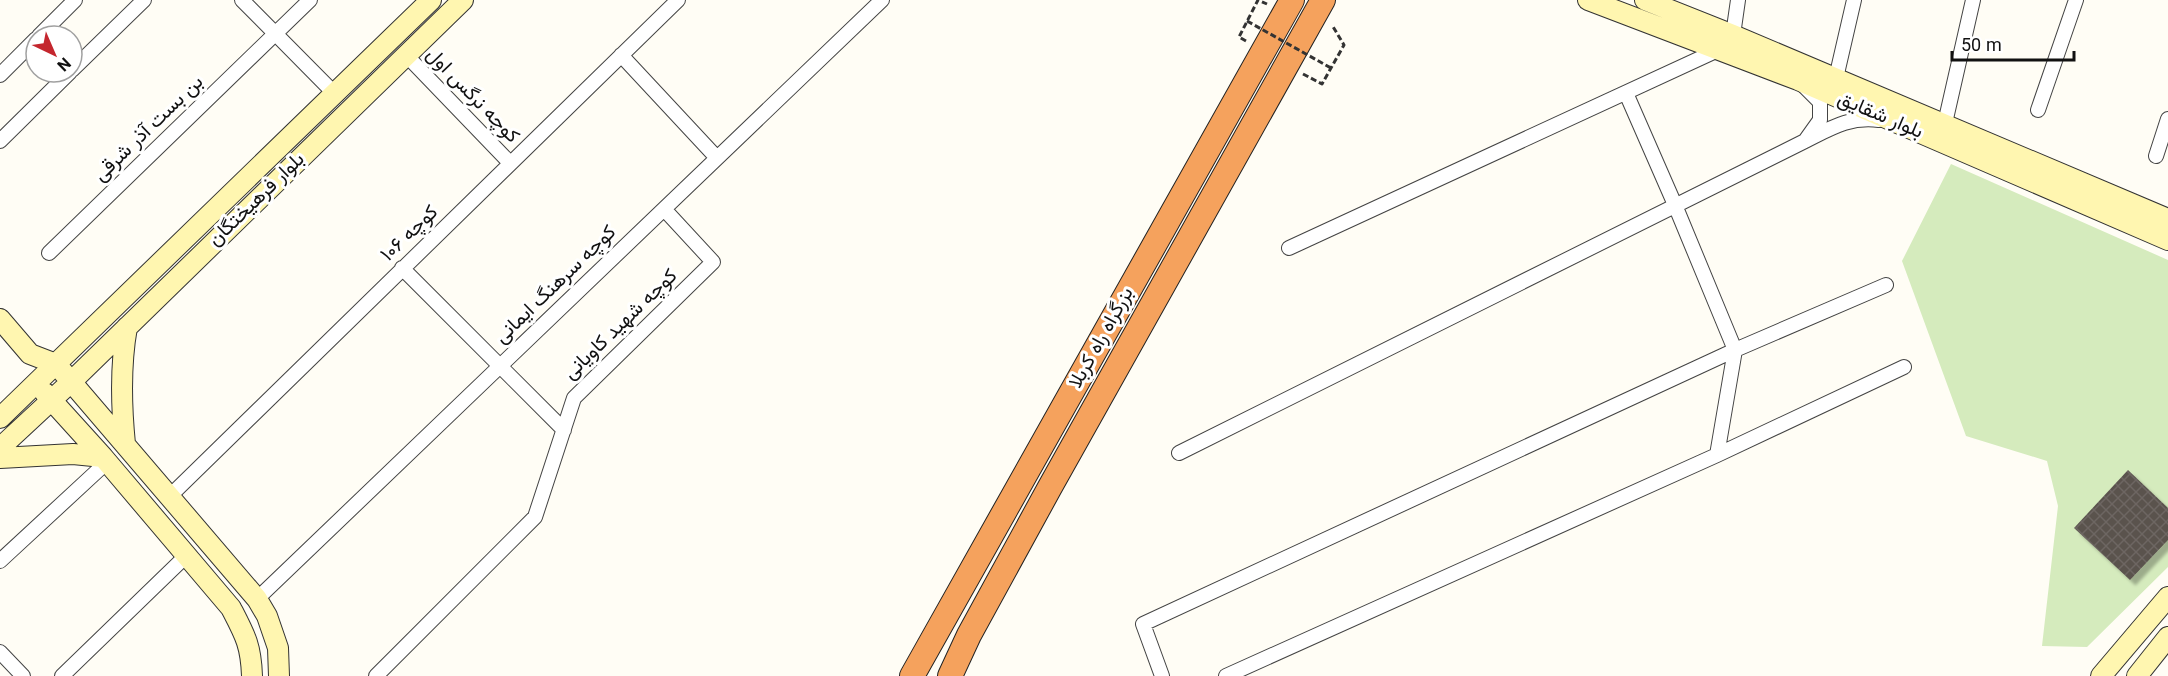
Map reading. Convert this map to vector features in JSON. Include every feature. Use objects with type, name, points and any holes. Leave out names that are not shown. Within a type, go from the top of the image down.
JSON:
[{"type":"highway","name":"بزرگراه راه کربلا","points":[[912,676],[1292,0]]},
{"type":"highway","name":"بزرگراه راه کربلا","points":[[950,676],[969,635],[1055,476],[1322,2]]},
{"type":"main road","name":"بلوار فرهیختگان","points":[[0,418],[431,0]]},
{"type":"main road","name":"بلوار فرهیختگان","points":[[0,448],[52,401],[463,0]]},
{"type":"main road","name":"بلوار شقایق","points":[[1588,0],[1798,81],[1893,122],[1942,133],[2168,219]]},
{"type":"main road","name":"بلوار شقایق","points":[[1645,0],[1836,78],[1942,133],[2168,240]]},
{"type":"main road","points":[[0,319],[30,354],[56,364],[257,599],[267,616],[278,648],[279,676]]},
{"type":"main road","points":[[125,444],[122,413],[122,354],[127,327]]},
{"type":"main road","points":[[30,354],[36,383],[105,459],[231,608],[252,653],[252,676]]},
{"type":"main road","points":[[0,458],[73,454],[105,459]]},
{"type":"main road","points":[[2101,676],[2168,597]]},
{"type":"main road","points":[[2137,676],[2168,637]]},
{"type":"street","points":[[52,24],[75,0]]},
{"type":"street","points":[[84,58],[144,0]]},
{"type":"street","points":[[242,0],[335,94]]},
{"type":"street","name":"بن بست آذر شرقی","points":[[50,253],[310,0]]},
{"type":"street","name":"کوچه ۱۰۶","points":[[170,496],[678,0]]},
{"type":"street","name":"کوچه سرهنگ ایمانی","points":[[257,599],[882,0]]},
{"type":"street","points":[[1733,34],[1738,0]]},
{"type":"street","points":[[1836,78],[1854,0]]},
{"type":"street","points":[[1942,133],[1973,0]]},
{"type":"street","points":[[2038,110],[2076,0]]},
{"type":"street","points":[[2,69],[24,50]]},
{"type":"street","points":[[1289,248],[1718,50]]},
{"type":"street","name":"کوچه نرگس اول","points":[[406,55],[510,164]]},
{"type":"street","points":[[621,56],[717,158]]},
{"type":"street","points":[[1798,81],[1820,102],[1820,120],[1804,141]]},
{"type":"street","points":[[0,141],[58,84]]},
{"type":"street","points":[[1626,93],[1735,350],[1717,455]]},
{"type":"street","points":[[1179,453],[1843,122],[1864,118],[1893,122]]},
{"type":"street","points":[[2156,156],[2168,118]]},
{"type":"street","name":"کوچه شهید کاویانی","points":[[376,676],[535,517],[574,398],[713,262],[664,209]]},
{"type":"street","points":[[402,268],[564,430]]},
{"type":"street","points":[[1162,676],[1143,624],[1735,350],[1886,285]]},
{"type":"street","points":[[1226,676],[1717,455],[1904,366]]},
{"type":"street","points":[[0,561],[105,459]]},
{"type":"street","points":[[63,676],[188,555]]},
{"type":"street","points":[[0,652],[17,675]]},
{"type":"path","points":[[1239,37],[1258,0]]},
{"type":"path","points":[[1247,21],[1331,68]]},
{"type":"path","points":[[1322,84],[1344,45]]},
{"type":"green space","points":[[1951,164],[2168,260],[2168,567],[2087,647],[2042,646],[2058,506],[2047,461],[1966,436],[1902,261]]},
{"type":"building","points":[[2128,470],[2168,508],[2168,540],[2130,580],[2074,528]]}]
